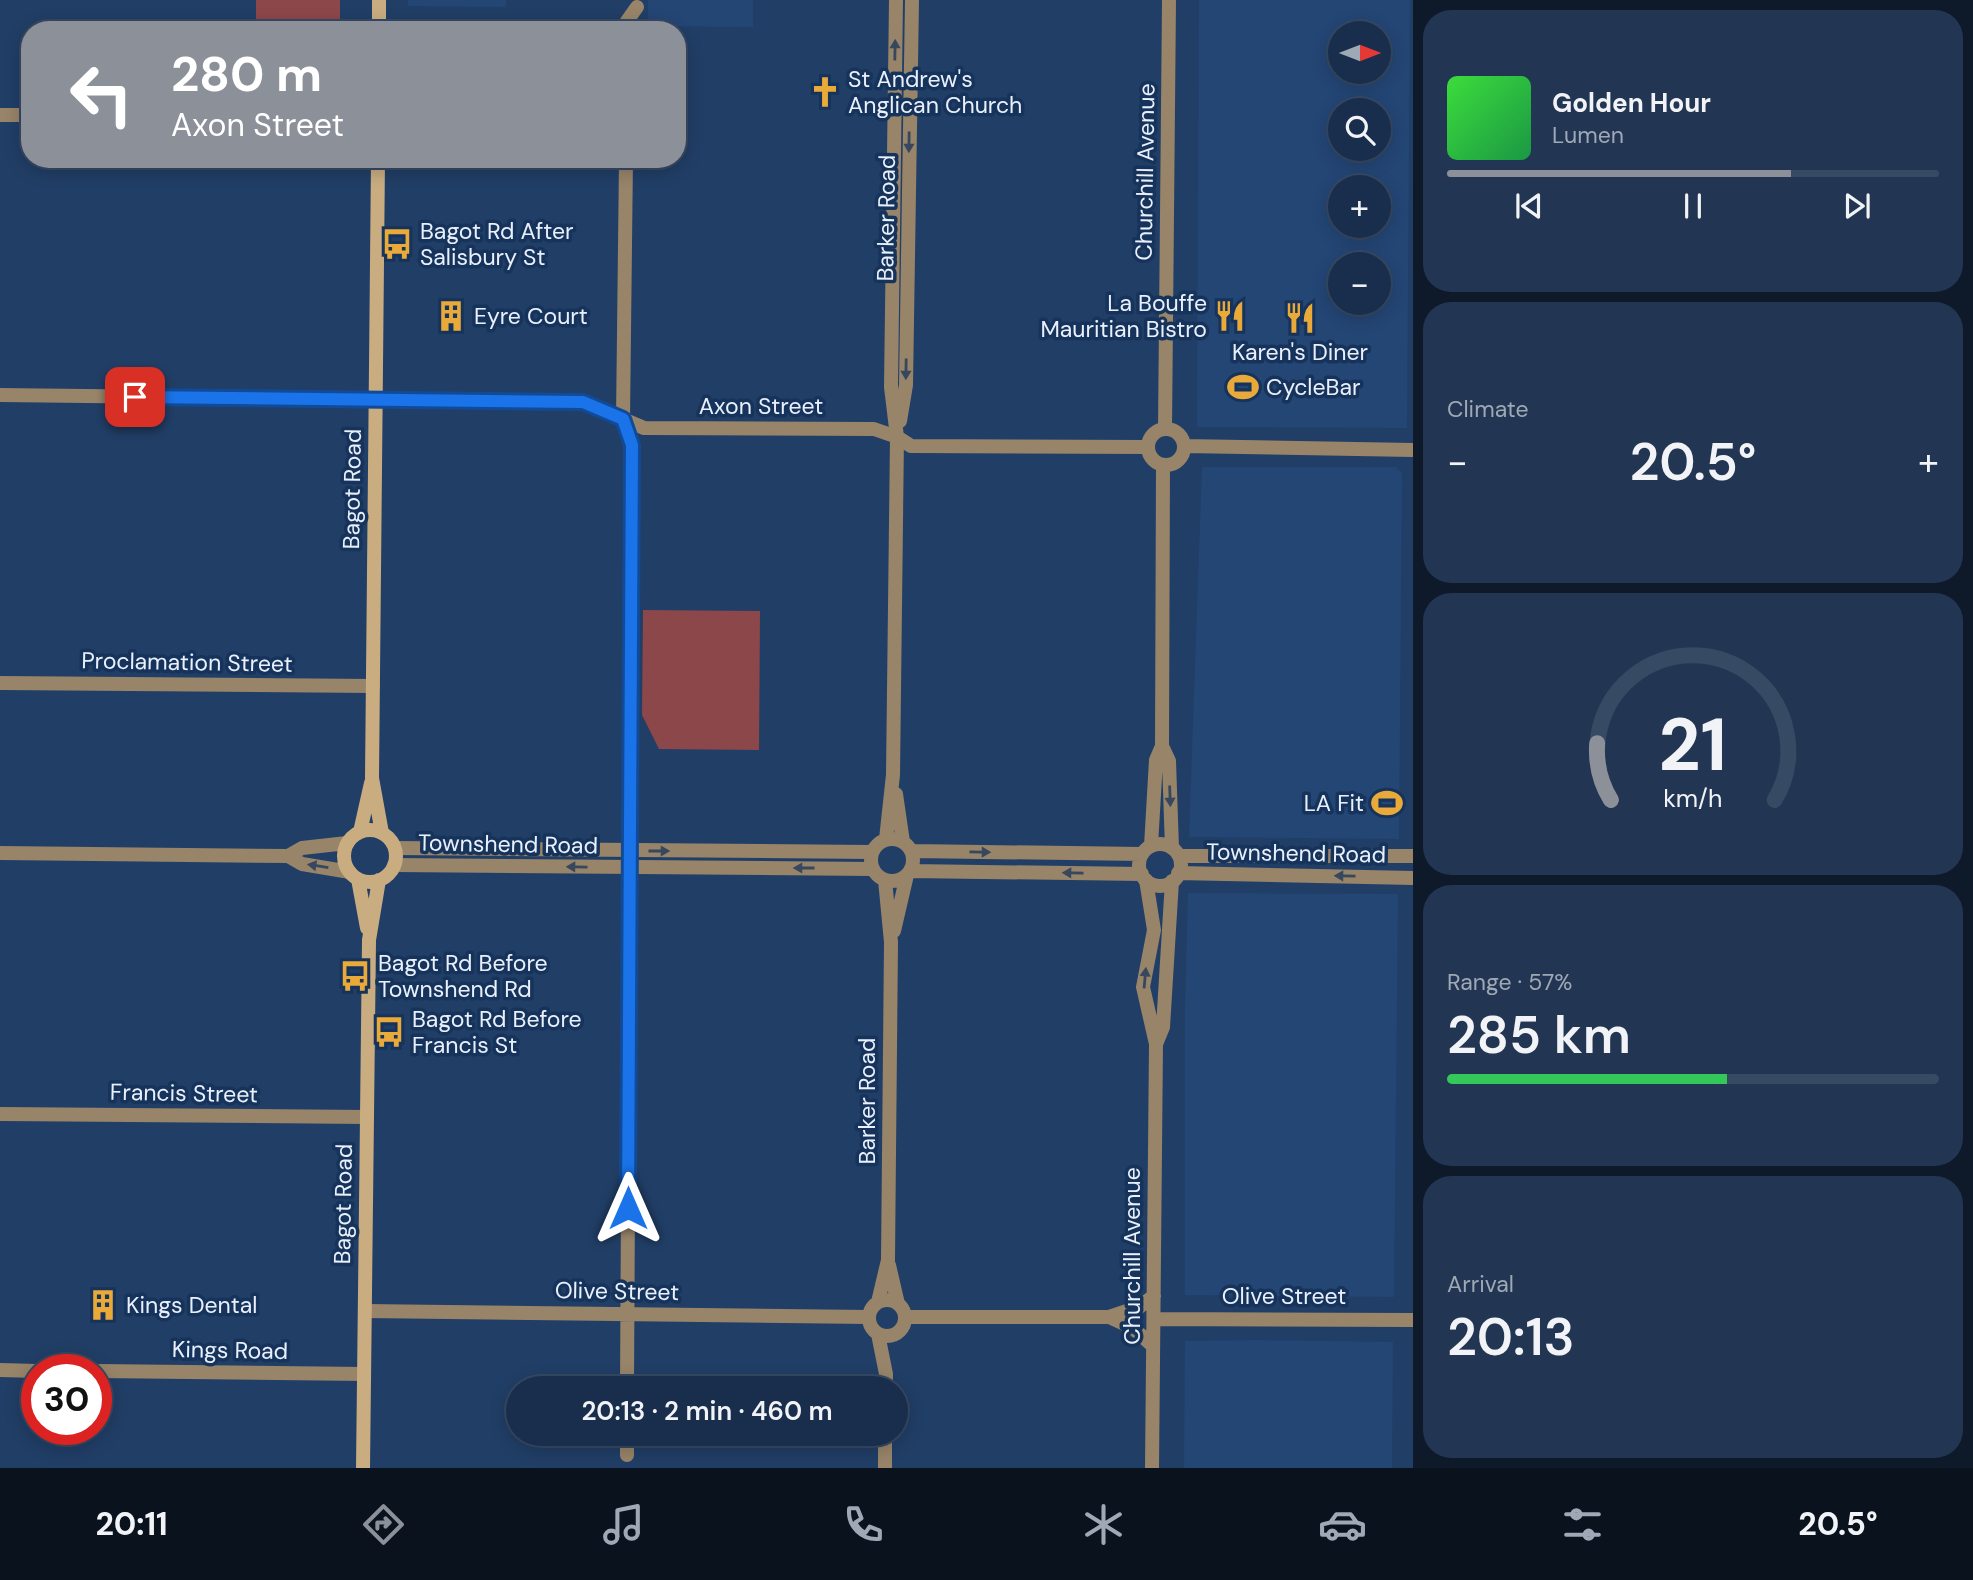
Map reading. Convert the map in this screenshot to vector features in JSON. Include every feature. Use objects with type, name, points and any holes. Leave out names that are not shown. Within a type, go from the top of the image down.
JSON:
[{"type":"main road","points":[[379,0],[379,21]]},
{"type":"main road","name":"Bagot Road","points":[[378,168],[372,778],[382,833]]},
{"type":"main road","name":"Bagot Road","points":[[360,832],[372,778]]},
{"type":"main road","points":[[375,830],[382,833],[395,848],[394,866],[379,880],[365,881],[354,875],[345,858],[347,843],[360,832],[375,830]]},
{"type":"main road","name":"Bagot Road","points":[[354,875],[369,940]]},
{"type":"main road","name":"Bagot Road","points":[[363,1468],[369,940],[379,880]]},
{"type":"street","name":"Barker Road","points":[[886,839],[893,775],[897,437],[891,387],[896,0]]},
{"type":"street","name":"Barker Road","points":[[897,437],[906,385],[912,0]]},
{"type":"street","name":"Churchill Avenue","points":[[1165,429],[1169,0]]},
{"type":"street","points":[[627,21],[637,7]]},
{"type":"street","points":[[0,115],[21,115]]},
{"type":"street","points":[[626,168],[623,419],[632,445],[627,1376]]},
{"type":"street","name":"Axon Street","points":[[0,395],[583,402],[644,428],[874,429],[897,437],[911,446],[1148,447]]},
{"type":"street","points":[[1165,429],[1180,435],[1184,452],[1178,461],[1163,465],[1151,457],[1148,447],[1153,435],[1165,429]]},
{"type":"street","points":[[1184,446],[1413,450]]},
{"type":"street","points":[[1144,877],[1139,864],[1147,850],[1156,760],[1162,747],[1163,465]]},
{"type":"street","name":"Proclamation Street","points":[[0,683],[373,686]]},
{"type":"street","points":[[909,873],[913,859],[907,847],[898,839],[880,842],[872,852],[873,869],[885,880],[897,881],[909,873],[1144,877],[1159,885],[1175,877],[1180,868],[1175,852],[1169,761],[1162,747]]},
{"type":"street","name":"Barker Road","points":[[893,775],[907,847]]},
{"type":"street","points":[[288,856],[302,848],[347,843]]},
{"type":"street","points":[[907,847],[1147,850],[1165,844],[1175,852]]},
{"type":"street","name":"Townshend Road","points":[[395,848],[872,852]]},
{"type":"street","name":"Townshend Road","points":[[1175,852],[1413,856]]},
{"type":"street","points":[[0,853],[288,856],[302,864],[354,875]]},
{"type":"street","name":"Townshend Road","points":[[394,866],[873,869]]},
{"type":"street","name":"Barker Road","points":[[891,942],[909,873]]},
{"type":"street","name":"Churchill Avenue","points":[[1144,877],[1154,930],[1143,987],[1156,1044],[1153,1468]]},
{"type":"street","name":"Churchill Avenue","points":[[1156,1044],[1163,1027],[1175,877]]},
{"type":"street","name":"Townshend Road","points":[[1175,877],[1413,878]]},
{"type":"street","name":"Barker Road","points":[[878,1302],[888,1260],[891,942],[885,880]]},
{"type":"street","name":"Francis Street","points":[[0,1114],[367,1117]]},
{"type":"street","name":"Barker Road","points":[[888,1260],[901,1310]]},
{"type":"street","points":[[897,1332],[888,1336],[878,1334],[871,1327],[868,1317],[871,1308],[878,1302],[888,1300],[901,1310],[1108,1317],[1139,1307],[1154,1296]]},
{"type":"street","points":[[887,1376],[897,1332],[904,1323],[901,1310]]},
{"type":"street","name":"Olive Street","points":[[365,1311],[868,1317]]},
{"type":"street","points":[[1108,1317],[1133,1328],[1153,1346]]},
{"type":"street","name":"Olive Street","points":[[1154,1319],[1413,1320]]},
{"type":"street","points":[[878,1334],[885,1376]]},
{"type":"street","points":[[0,1370],[21,1371]]},
{"type":"street","name":"Kings Road","points":[[112,1371],[364,1374]]},
{"type":"street","points":[[627,1446],[627,1455]]},
{"type":"street","points":[[885,1446],[885,1468]]},
{"type":"shaded area","points":[[256,0],[340,0],[340,21],[256,21]]},
{"type":"shaded area","points":[[408,0],[506,0],[506,7],[408,6]]},
{"type":"shaded area","points":[[648,0],[753,0],[753,27],[686,26],[686,21],[648,21]]},
{"type":"shaded area","points":[[1199,0],[1410,0],[1407,428],[1197,427]]},
{"type":"shaded area","points":[[1202,467],[1396,467],[1402,473],[1399,839],[1189,837]]},
{"type":"shaded area","points":[[643,610],[760,611],[759,750],[659,749],[642,715]]},
{"type":"shaded area","points":[[1188,893],[1398,894],[1394,1297],[1185,1295],[1185,1005]]},
{"type":"shaded area","points":[[1185,1341],[1393,1342],[1392,1468],[1184,1468]]},
{"type":"place","name":"St Andrew's Anglican Church","points":[[825,92]]},
{"type":"place","name":"Bagot Rd After Salisbury St","points":[[397,244]]},
{"type":"place","name":"Eyre Court","points":[[451,316]]},
{"type":"place","name":"La Bouffe Mauritian Bistro","points":[[1230,316]]},
{"type":"place","name":"Karen's Diner","points":[[1300,318]]},
{"type":"place","name":"CycleBar","points":[[1243,387]]},
{"type":"place","name":"LA Fit","points":[[1387,803]]},
{"type":"place","name":"Bagot Rd Before Townshend Rd","points":[[355,976]]},
{"type":"place","name":"Bagot Rd Before Francis St","points":[[389,1032]]},
{"type":"place","name":"Kings Dental","points":[[103,1305]]},
{"type":"route","points":[[135,397],[583,402],[623,419],[632,445],[628,1208]]}]
